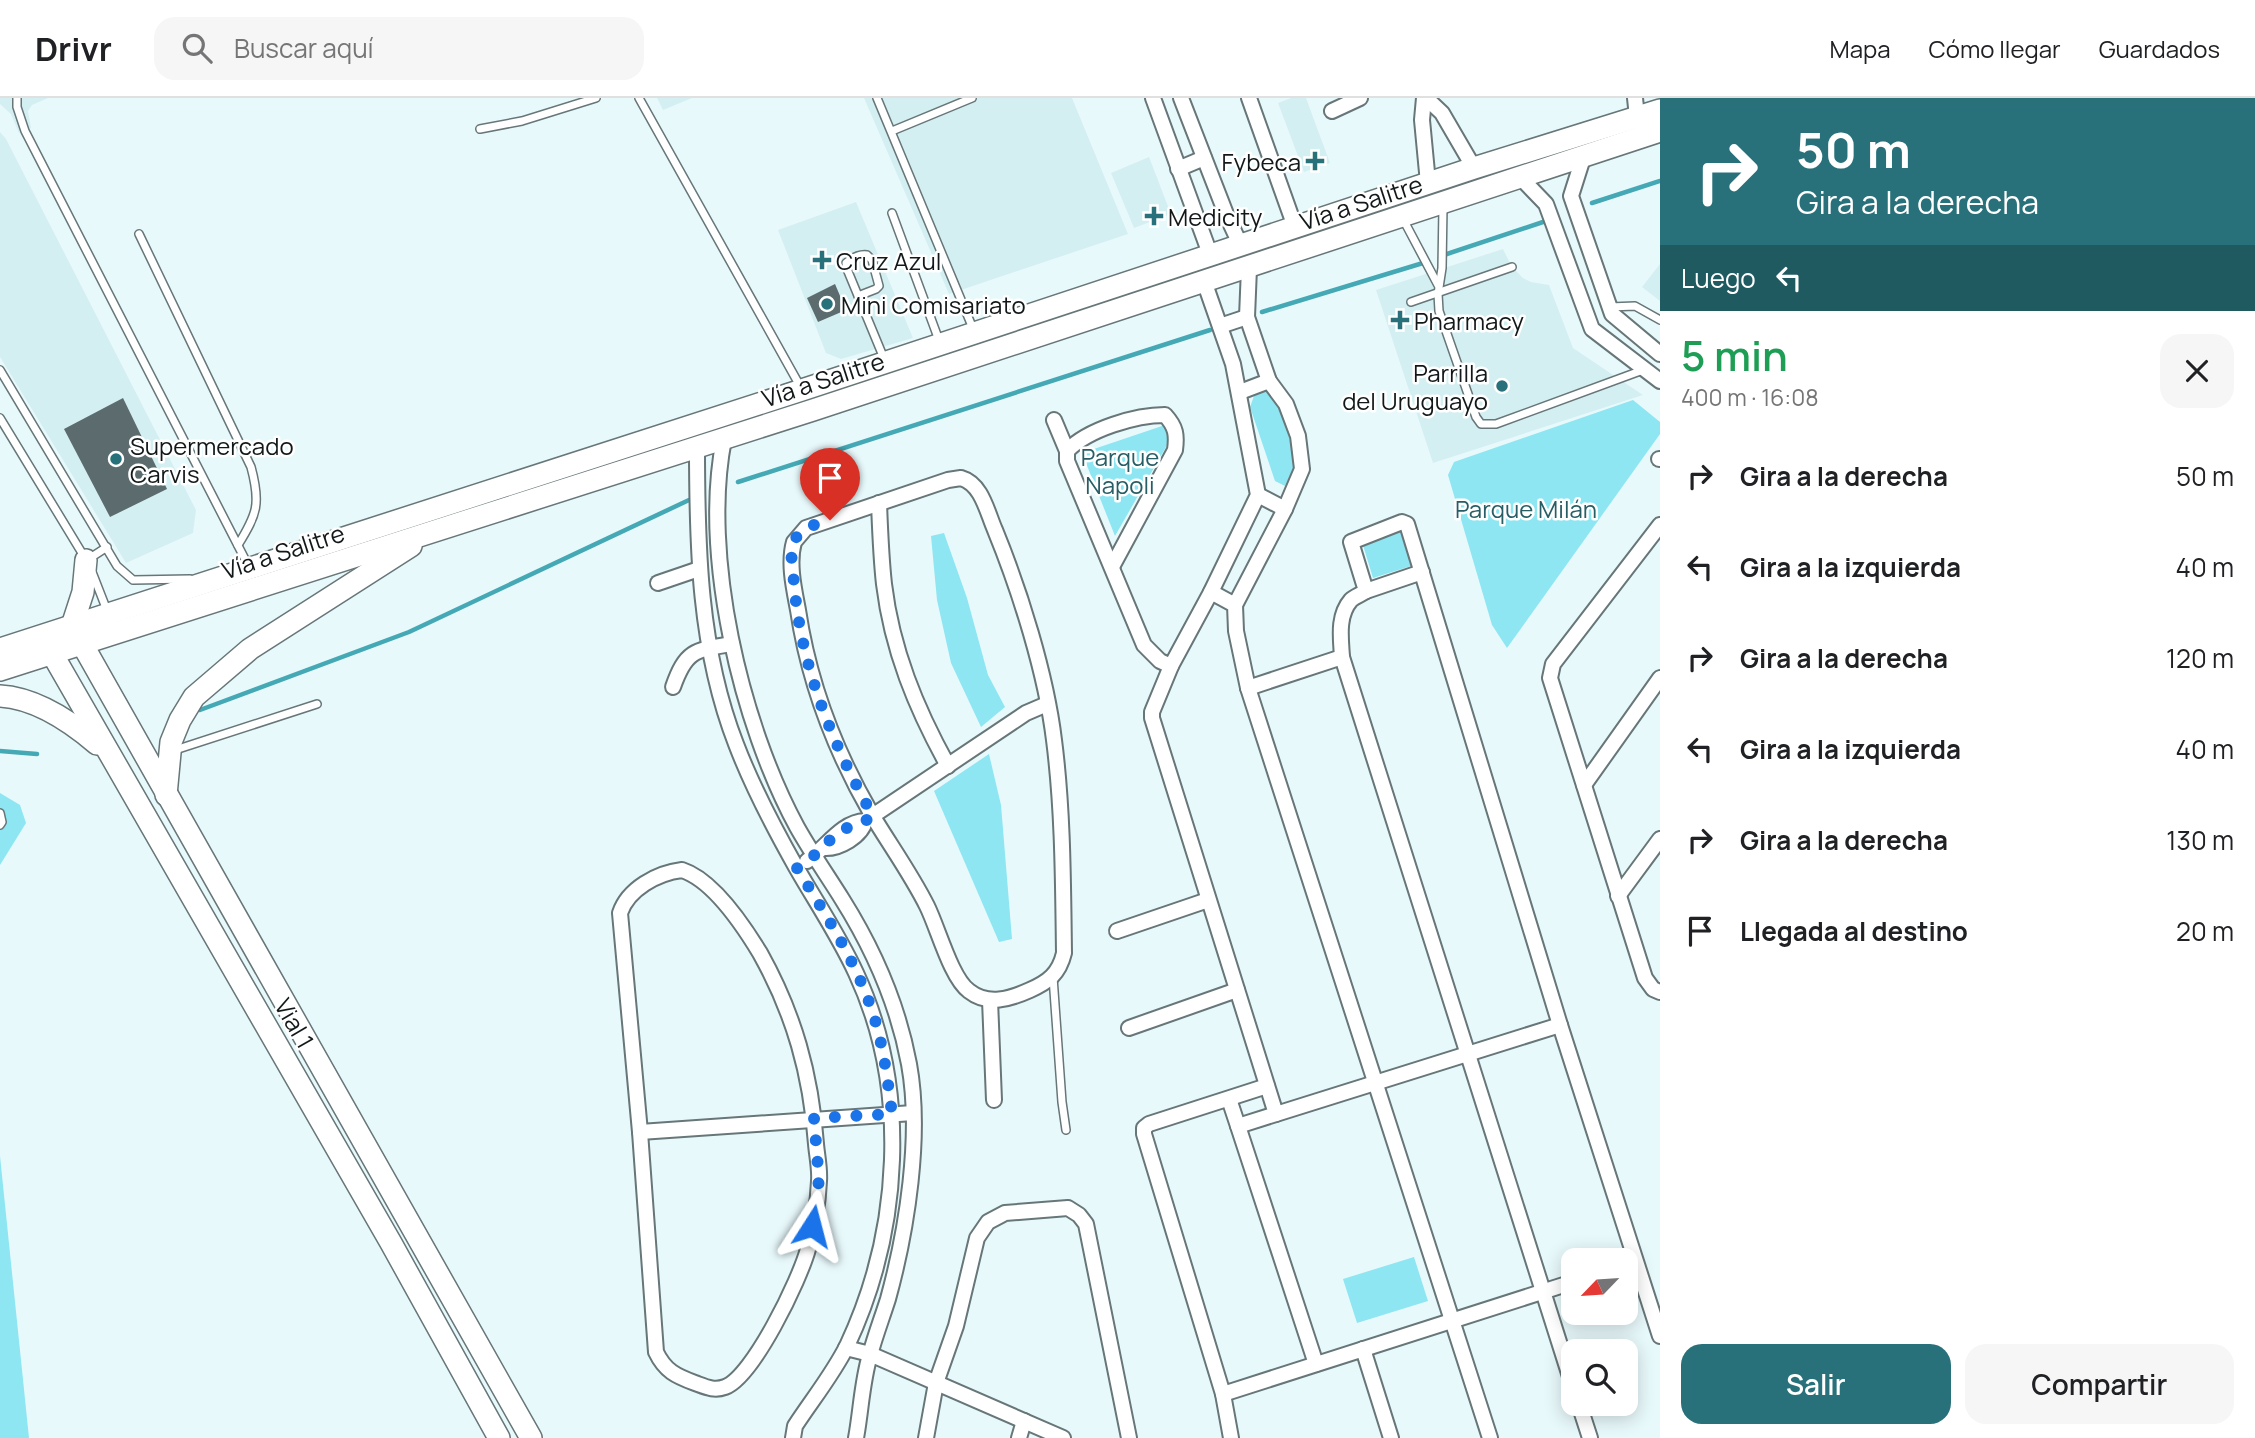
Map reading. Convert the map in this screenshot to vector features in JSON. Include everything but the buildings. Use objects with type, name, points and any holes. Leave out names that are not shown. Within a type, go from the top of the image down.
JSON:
[{"type":"main road","name":"Vía a Salitre","points":[[112,623],[215,579],[802,390],[1429,183],[1636,108],[1660,110]]},
{"type":"main road","name":"Vía a Salitre","points":[[0,670],[47,645],[112,623],[435,530],[724,439],[1660,131]]},
{"type":"main road","points":[[166,795],[168,752],[180,720],[194,697],[250,649],[435,530]]},
{"type":"main road","points":[[86,560],[77,635],[531,1438]]},
{"type":"main road","name":"Vía a Salitre","points":[[0,649],[47,645]]},
{"type":"main road","name":"Vial 1","points":[[47,645],[391,1243],[499,1438]]},
{"type":"main road","points":[[0,696],[13,696],[62,717],[110,755]]},
{"type":"street","points":[[1153,98],[1210,254]]},
{"type":"street","points":[[1249,98],[1296,227]]},
{"type":"street","points":[[1332,111],[1360,98]]},
{"type":"street","points":[[1425,98],[1442,113],[1474,168]]},
{"type":"street","points":[[1425,98],[1422,120],[1429,183]]},
{"type":"street","points":[[1158,114],[1182,101],[1240,244]]},
{"type":"street","points":[[1584,155],[1571,196],[1610,307],[1619,321],[1660,354]]},
{"type":"street","points":[[1178,169],[1204,158]]},
{"type":"street","points":[[1520,177],[1546,204],[1592,328],[1660,381]]},
{"type":"street","points":[[1548,209],[1573,200]]},
{"type":"street","points":[[1559,240],[1583,231]]},
{"type":"street","points":[[1249,268],[1247,317],[1269,381],[1286,404],[1298,436],[1302,469],[1285,509],[1235,605],[1236,631],[1248,688],[1490,1438]]},
{"type":"street","points":[[1204,281],[1240,392],[1258,495],[1171,666],[1152,718],[1276,1114]]},
{"type":"street","points":[[1220,326],[1247,317]]},
{"type":"street","points":[[1228,349],[1254,341]]},
{"type":"street","points":[[1240,392],[1269,381]]},
{"type":"street","points":[[1067,451],[1078,439],[1098,430],[1153,415],[1165,415],[1173,423],[1177,434],[1175,450],[1113,565]]},
{"type":"street","points":[[1054,420],[1067,451],[1067,461],[1113,565],[1144,645],[1160,661],[1171,666]]},
{"type":"street","points":[[724,439],[718,494],[723,587],[732,644],[748,704],[768,763],[795,824],[819,853],[884,980],[902,1036],[914,1095],[907,1213],[887,1300],[870,1354],[856,1438]]},
{"type":"street","points":[[696,447],[700,588],[718,685],[735,743],[758,796],[856,972],[875,1019],[892,1114],[892,1161],[886,1215],[866,1296],[846,1348],[795,1426],[793,1438]]},
{"type":"street","points":[[954,478],[967,480],[976,487],[1012,574],[1033,643],[1047,704],[1054,738],[1061,822],[1063,953],[1058,971],[1040,986],[1012,998],[990,1000],[969,991],[958,980],[928,906],[869,819],[835,743],[817,696],[800,624],[792,548],[797,536],[806,528],[954,478]]},
{"type":"street","points":[[1258,495],[1285,509]]},
{"type":"street","points":[[879,503],[884,585],[897,646],[917,706],[948,766]]},
{"type":"street","points":[[1366,591],[1351,542],[1402,522],[1407,524],[1626,1248]]},
{"type":"street","points":[[1660,525],[1550,671],[1645,978],[1653,989],[1660,992]]},
{"type":"street","points":[[658,583],[698,569]]},
{"type":"street","points":[[1422,572],[1366,591],[1351,600],[1340,629],[1342,657],[1561,1348]]},
{"type":"street","points":[[700,588],[723,587]]},
{"type":"street","points":[[1211,592],[1235,605]]},
{"type":"street","points":[[673,687],[681,664],[696,653],[732,644]]},
{"type":"street","points":[[1248,688],[1342,657]]},
{"type":"street","points":[[1584,785],[1660,678]]},
{"type":"street","points":[[797,868],[819,853],[837,847],[860,832],[869,819],[1026,713],[1047,704]]},
{"type":"street","points":[[1618,896],[1660,839]]},
{"type":"street","points":[[682,870],[703,880],[721,900],[754,944],[780,988],[798,1038],[814,1118],[819,1180],[808,1250],[780,1317],[741,1378],[727,1386],[714,1390],[673,1375],[662,1364],[656,1352],[620,913],[625,900],[633,891],[667,872],[682,870]]},
{"type":"street","points":[[1117,931],[1208,900]]},
{"type":"street","points":[[1129,1028],[1237,990]]},
{"type":"street","points":[[990,1000],[993,1100]]},
{"type":"street","points":[[1238,1126],[1560,1025]]},
{"type":"street","points":[[1231,1438],[1223,1394],[1144,1128],[1149,1124],[1267,1086]]},
{"type":"street","points":[[1229,1099],[1316,1364]]},
{"type":"street","points":[[640,1132],[913,1112]]},
{"type":"street","points":[[926,1438],[936,1383],[956,1326],[977,1238],[988,1222],[1005,1213],[1068,1208],[1079,1214],[1086,1224],[1129,1438]]},
{"type":"street","points":[[1638,1281],[1660,1336]]},
{"type":"street","points":[[1223,1394],[1561,1286]]},
{"type":"street","points":[[846,1348],[870,1354],[1063,1438]]},
{"type":"street","points":[[1363,1349],[1391,1438]]},
{"type":"street","points":[[1583,1416],[1590,1438]]},
{"type":"street","points":[[1019,1438],[1024,1421]]},
{"type":"lane","points":[[18,98],[17,107],[24,131],[250,568]]},
{"type":"lane","points":[[480,129],[522,121],[596,98]]},
{"type":"lane","points":[[639,98],[802,390]]},
{"type":"lane","points":[[877,98],[974,332]]},
{"type":"lane","points":[[892,131],[972,98]]},
{"type":"lane","points":[[1443,202],[1439,311],[1476,417],[1481,424],[1496,424],[1643,369]]},
{"type":"lane","points":[[892,213],[940,343]]},
{"type":"lane","points":[[1402,216],[1438,290]]},
{"type":"lane","points":[[139,234],[251,467],[257,489],[255,516],[238,545]]},
{"type":"lane","points":[[858,296],[880,286],[872,260],[862,254],[846,263],[858,296],[885,362]]},
{"type":"lane","points":[[1410,302],[1438,290],[1512,267]]},
{"type":"lane","points":[[1610,307],[1634,306],[1660,320]]},
{"type":"lane","points":[[0,370],[117,566],[133,580],[215,579]]},
{"type":"lane","points":[[0,418],[86,560],[112,623]]},
{"type":"lane","points":[[86,560],[107,547]]},
{"type":"lane","points":[[168,752],[317,705]]},
{"type":"lane","points":[[0,813],[0,825]]},
{"type":"lane","points":[[1053,977],[1066,1130]]},
{"type":"shaded area","points":[[0,98],[48,98],[32,105],[28,111],[31,128],[19,133],[11,114],[0,104]]},
{"type":"shaded area","points":[[657,98],[692,98],[663,110]]},
{"type":"shaded area","points":[[864,98],[1072,98],[1128,234],[949,294]]},
{"type":"shaded area","points":[[1291,98],[1306,98],[1330,163],[1304,172],[1278,103]]},
{"type":"shaded area","points":[[0,132],[6,139],[196,510],[193,533],[126,563],[0,357]]},
{"type":"shaded area","points":[[1149,157],[1171,214],[1134,228],[1111,173]]},
{"type":"shaded area","points":[[856,202],[913,338],[841,359],[826,353],[778,230]]},
{"type":"shaded area","points":[[1503,249],[1512,267],[1523,278],[1549,285],[1573,348],[1643,395],[1433,463],[1376,290]]},
{"type":"shaded area","points":[[1660,264],[1660,301],[1642,287]]},
{"type":"green space","points":[[1266,390],[1276,398],[1297,461],[1285,486],[1275,481],[1250,407],[1254,396]]},
{"type":"green space","name":"Parque Milán","points":[[1633,400],[1660,422],[1660,434],[1507,648],[1492,625],[1448,475],[1454,462]]},
{"type":"green space","name":"Parque Napoli","points":[[1165,425],[1170,440],[1115,536],[1082,453]]},
{"type":"green space","points":[[1400,530],[1411,566],[1373,578],[1362,542]]},
{"type":"green space","points":[[944,533],[967,598],[988,675],[1005,707],[981,727],[951,663],[937,600],[931,536]]},
{"type":"green space","points":[[989,754],[1001,805],[1012,939],[999,942],[934,791]]},
{"type":"green space","points":[[0,793],[20,805],[26,823],[0,865]]},
{"type":"green space","points":[[0,1156],[29,1438],[0,1438]]},
{"type":"green space","points":[[1414,1257],[1428,1301],[1357,1323],[1343,1279]]},
{"type":"waterway","points":[[1592,203],[1660,181]]},
{"type":"waterway","points":[[1444,255],[1546,221]]},
{"type":"waterway","points":[[1262,312],[1423,263]]},
{"type":"waterway","points":[[738,482],[1210,330]]},
{"type":"waterway","points":[[200,710],[409,632],[689,500]]},
{"type":"waterway","points":[[0,751],[37,754]]},
{"type":"place","name":"Fybeca","points":[[1315,161]]},
{"type":"place","name":"Medicity","points":[[1154,216]]},
{"type":"place","name":"Cruz Azul","points":[[822,260]]},
{"type":"place","name":"Mini Comisariato","points":[[827,304]]},
{"type":"place","name":"Pharmacy","points":[[1400,320]]},
{"type":"place","name":"Parrilla del Uruguayo","points":[[1502,386]]},
{"type":"place","name":"Supermercado Carvis","points":[[116,459]]},
{"type":"route","points":[[812,1226],[819,1180],[814,1118],[892,1114],[875,1019],[856,972],[797,868],[824,848],[832,837],[873,816],[825,720],[811,676],[795,591],[792,554],[794,542],[806,528],[830,520]]}]
